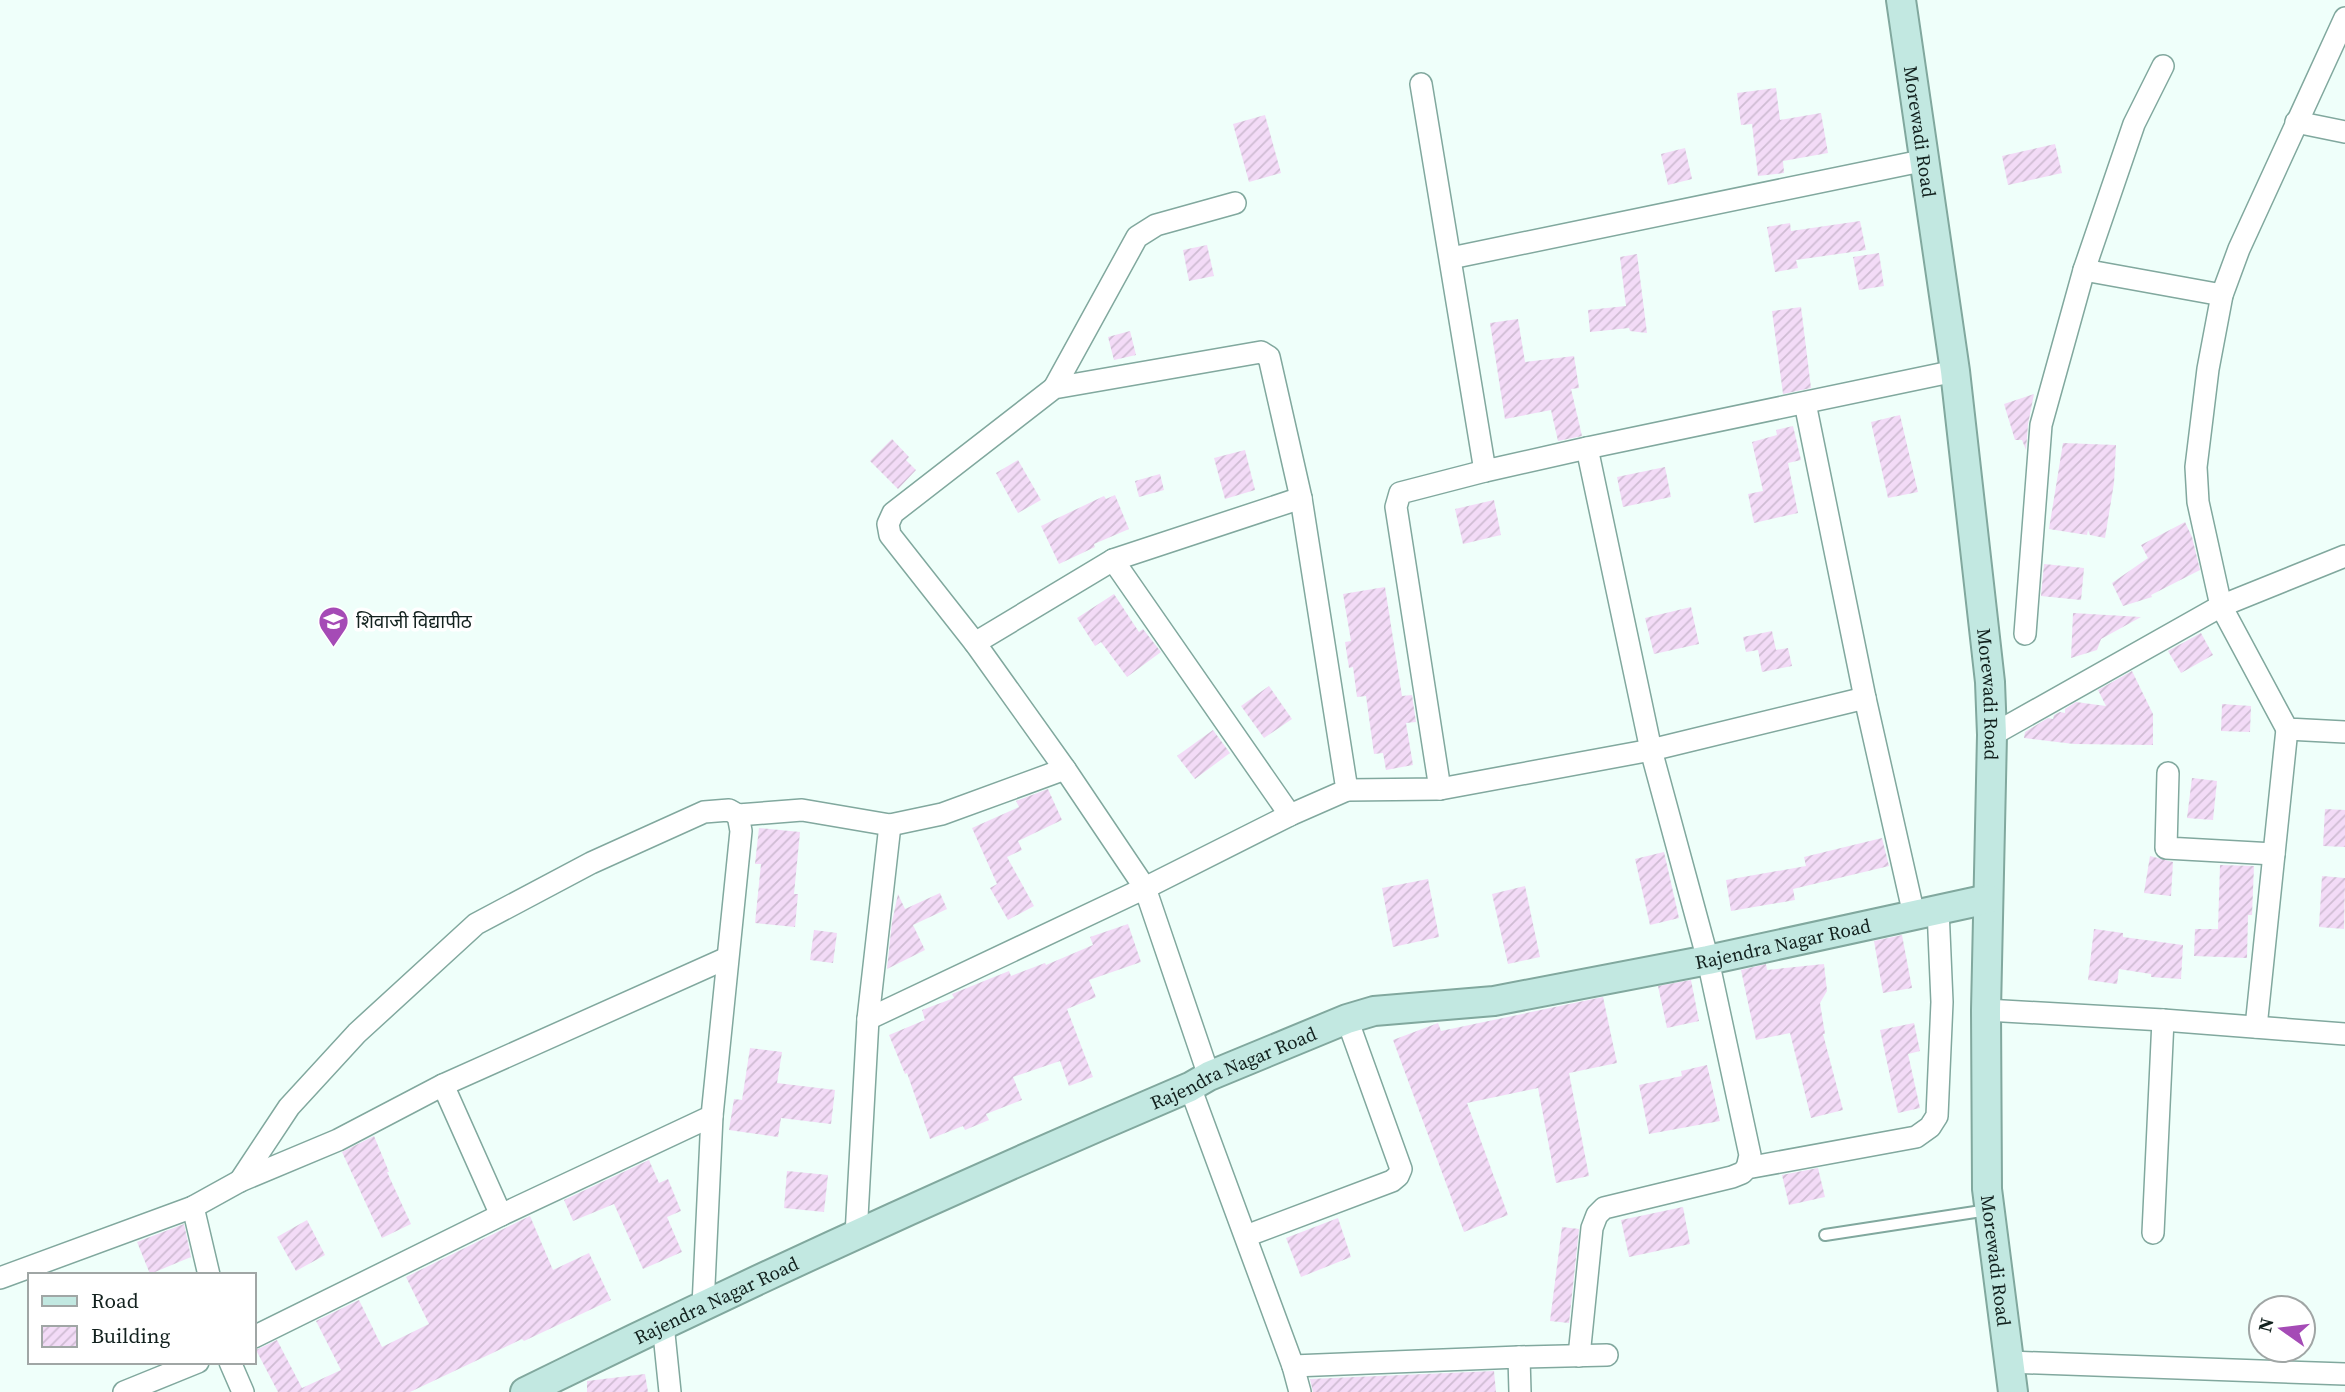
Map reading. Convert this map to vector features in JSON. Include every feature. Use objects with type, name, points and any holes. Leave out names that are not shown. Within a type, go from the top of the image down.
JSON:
[{"type":"street","name":"Morewadi Road","points":[[1901,0],[1955,371],[1990,682],[1992,735],[1986,1010],[1987,1189],[2013,1392]]},
{"type":"street","points":[[2256,1027],[2287,729],[2221,606],[2198,502],[2196,467],[2208,369],[2222,295],[2239,249],[2345,18]]},
{"type":"street","points":[[2025,634],[2041,425],[2084,270],[2134,124],[2163,66]]},
{"type":"street","points":[[1421,84],[1485,471]]},
{"type":"street","points":[[2296,121],[2345,132]]},
{"type":"street","points":[[1451,258],[1926,160]]},
{"type":"street","points":[[1235,203],[1156,225],[1137,237],[1054,388],[893,513],[888,524],[890,535],[975,643],[1065,769],[1145,888],[1199,1082],[1246,1236],[1300,1392]]},
{"type":"street","points":[[2084,270],[2222,295]]},
{"type":"street","points":[[1054,388],[1261,352],[1269,357],[1301,499],[1347,790]]},
{"type":"street","points":[[1440,789],[1396,507],[1401,493],[1587,448],[1955,371]]},
{"type":"street","points":[[1747,1168],[1916,1137],[1930,1127],[1937,1116],[1942,1002],[1926,912],[1865,698],[1805,403]]},
{"type":"street","points":[[1579,1356],[1592,1228],[1597,1215],[1604,1208],[1732,1177],[1747,1168],[1750,1155],[1708,960],[1651,750],[1587,448]]},
{"type":"street","points":[[975,643],[1113,560],[1301,499]]},
{"type":"street","points":[[1992,735],[2221,606],[2345,556]]},
{"type":"street","points":[[1113,560],[1290,815]]},
{"type":"street","points":[[868,1019],[1347,790],[1440,789],[1651,750],[1865,698]]},
{"type":"street","points":[[2287,729],[2345,732]]},
{"type":"street","points":[[240,1181],[289,1107],[358,1033],[476,924],[591,863],[704,811],[729,810],[738,815],[802,810],[890,825],[942,814],[1065,769]]},
{"type":"street","points":[[2168,773],[2166,848],[2274,854]]},
{"type":"street","points":[[703,1306],[712,1116],[741,831],[738,815]]},
{"type":"street","points":[[856,1235],[868,1019],[890,825]]},
{"type":"street","name":"Rajendra Nagar Road","points":[[525,1392],[663,1324],[997,1169],[1348,1018],[1374,1011],[1494,1001],[1708,960],[1988,900]]},
{"type":"street","points":[[0,1278],[193,1208],[240,1181],[338,1140],[443,1085],[727,958]]},
{"type":"street","points":[[1986,1010],[2345,1034]]},
{"type":"street","points":[[1246,1236],[1392,1181],[1402,1169],[1348,1018]]},
{"type":"street","points":[[2153,1233],[2163,1020]]},
{"type":"street","points":[[443,1085],[501,1215]]},
{"type":"street","points":[[256,1337],[501,1215],[712,1116]]},
{"type":"street","points":[[193,1208],[209,1273]]},
{"type":"street","points":[[663,1324],[670,1392]]},
{"type":"street","points":[[1293,1366],[1607,1355]]},
{"type":"street","points":[[1519,1357],[1520,1392]]},
{"type":"street","points":[[2009,1362],[2345,1374]]},
{"type":"street","points":[[124,1392],[193,1364]]},
{"type":"street","points":[[231,1364],[243,1392]]},
{"type":"lane","points":[[1825,1235],[1989,1210]]},
{"type":"building","points":[[1776,88],[1780,120],[1821,113],[1828,153],[1783,161],[1784,173],[1758,176],[1752,124],[1741,125],[1737,93]]},
{"type":"building","points":[[1265,115],[1281,173],[1249,182],[1233,124]]},
{"type":"building","points":[[2055,144],[2062,173],[2008,185],[2002,156]]},
{"type":"building","points":[[1685,148],[1692,179],[1668,185],[1661,154]]},
{"type":"building","points":[[1860,221],[1866,250],[1796,260],[1798,268],[1775,272],[1767,227],[1790,223],[1791,231]]},
{"type":"building","points":[[1207,245],[1214,276],[1189,281],[1183,250]]},
{"type":"building","points":[[1879,253],[1884,286],[1859,290],[1853,257]]},
{"type":"building","points":[[1637,254],[1647,333],[1630,331],[1629,328],[1590,332],[1588,310],[1626,306],[1620,257]]},
{"type":"building","points":[[1801,307],[1811,388],[1783,394],[1772,311]]},
{"type":"building","points":[[1518,319],[1525,362],[1574,356],[1579,388],[1571,389],[1582,436],[1558,441],[1551,410],[1505,419],[1490,323]]},
{"type":"building","points":[[1130,331],[1136,355],[1114,360],[1108,337]]},
{"type":"building","points":[[2034,394],[2026,450],[2022,440],[2015,440],[2004,404]]},
{"type":"building","points":[[1900,415],[1918,492],[1888,498],[1871,422]]},
{"type":"building","points":[[1793,426],[1801,460],[1788,463],[1798,513],[1754,523],[1748,494],[1763,491],[1752,442],[1777,435],[1776,430]]},
{"type":"building","points":[[892,439],[909,457],[906,460],[916,470],[898,489],[870,461]]},
{"type":"building","points":[[2063,443],[2116,445],[2114,483],[2105,538],[2090,535],[2088,530],[2087,535],[2049,529]]},
{"type":"building","points":[[1245,450],[1255,490],[1225,499],[1214,458]]},
{"type":"building","points":[[1018,460],[1041,500],[1018,513],[996,473]]},
{"type":"building","points":[[1665,467],[1671,497],[1623,507],[1617,477]]},
{"type":"building","points":[[1160,474],[1164,490],[1139,497],[1135,481]]},
{"type":"building","points":[[1115,495],[1129,529],[1094,544],[1095,547],[1059,564],[1041,526],[1104,496],[1106,499]]},
{"type":"building","points":[[1494,500],[1501,535],[1463,544],[1455,509]]},
{"type":"building","points":[[2185,522],[2192,537],[2200,570],[2151,595],[2152,597],[2123,606],[2112,583],[2148,558],[2141,545]]},
{"type":"building","points":[[2044,564],[2084,568],[2081,600],[2041,596]]},
{"type":"building","points":[[1385,587],[1402,696],[1412,695],[1416,722],[1406,723],[1413,765],[1386,770],[1383,753],[1374,754],[1366,696],[1357,697],[1353,667],[1349,668],[1345,642],[1351,641],[1343,594]]},
{"type":"building","points":[[1114,594],[1139,632],[1143,629],[1161,652],[1127,677],[1101,642],[1095,646],[1077,618]]},
{"type":"building","points":[[1691,607],[1699,644],[1654,654],[1645,618]]},
{"type":"building","points":[[2073,613],[2141,617],[2101,639],[2097,650],[2071,658]]},
{"type":"building","points":[[1772,631],[1776,650],[1788,648],[1792,666],[1762,672],[1758,650],[1746,652],[1743,637]]},
{"type":"building","points":[[2201,633],[2213,655],[2181,673],[2168,651]]},
{"type":"building","points":[[2132,671],[2153,714],[2153,745],[2074,744],[2024,738],[2025,732],[2048,718],[2053,719],[2054,715],[2060,712],[2065,713],[2065,709],[2076,702],[2106,706],[2098,690]]},
{"type":"building","points":[[1269,686],[1292,719],[1264,738],[1241,706]]},
{"type":"building","points":[[2222,704],[2251,706],[2250,732],[2221,731]]},
{"type":"building","points":[[1213,730],[1230,753],[1195,779],[1177,756]]},
{"type":"building","points":[[2192,778],[2217,781],[2213,820],[2187,818]]},
{"type":"building","points":[[1048,789],[1062,820],[1018,841],[1022,850],[1007,857],[1034,906],[1008,920],[990,888],[997,884],[972,828],[1019,807],[1016,801]]},
{"type":"building","points":[[2325,809],[2345,810],[2345,847],[2323,846]]},
{"type":"building","points":[[759,828],[800,832],[794,894],[798,894],[795,927],[755,923],[761,864],[755,864]]},
{"type":"building","points":[[1882,838],[1889,866],[1793,889],[1795,900],[1731,911],[1726,880],[1806,866],[1804,857]]},
{"type":"building","points":[[1664,852],[1679,918],[1650,925],[1635,859]]},
{"type":"building","points":[[2150,856],[2173,862],[2171,896],[2144,893]]},
{"type":"building","points":[[2220,865],[2254,866],[2252,915],[2248,915],[2247,958],[2194,956],[2195,929],[2218,929]]},
{"type":"building","points":[[2322,876],[2345,878],[2344,929],[2319,927]]},
{"type":"building","points":[[1428,879],[1439,937],[1393,947],[1382,888]]},
{"type":"building","points":[[1525,886],[1540,957],[1508,964],[1492,894]]},
{"type":"building","points":[[940,893],[947,909],[913,925],[925,950],[887,969],[898,894],[905,909]]},
{"type":"building","points":[[1128,924],[1141,962],[1089,980],[1096,997],[1067,1009],[1093,1077],[1069,1086],[1060,1061],[1013,1077],[1022,1100],[986,1114],[989,1120],[965,1130],[963,1126],[930,1139],[907,1073],[905,1074],[889,1035],[925,1020],[922,1010],[954,998],[952,994],[1009,971],[1011,976],[1045,963],[1046,965],[1093,945],[1090,937]]},
{"type":"building","points":[[2094,929],[2123,933],[2123,937],[2183,945],[2181,979],[2151,977],[2151,974],[2119,969],[2117,984],[2088,980]]},
{"type":"building","points":[[814,930],[837,933],[833,963],[810,960]]},
{"type":"building","points":[[1902,935],[1912,988],[1883,993],[1874,941]]},
{"type":"building","points":[[1766,964],[1767,970],[1824,964],[1827,991],[1820,1003],[1823,1034],[1843,1110],[1811,1118],[1790,1033],[1756,1040],[1741,970]]},
{"type":"building","points":[[1691,980],[1699,1021],[1667,1028],[1658,986]]},
{"type":"building","points":[[1603,997],[1617,1063],[1569,1073],[1589,1176],[1556,1183],[1538,1088],[1467,1103],[1508,1215],[1464,1232],[1393,1040],[1438,1023],[1441,1031]]},
{"type":"building","points":[[1914,1023],[1920,1051],[1908,1054],[1920,1108],[1898,1113],[1880,1030]]},
{"type":"building","points":[[750,1048],[782,1052],[777,1083],[835,1090],[831,1124],[781,1118],[778,1137],[729,1130],[734,1099],[742,1100]]},
{"type":"building","points":[[1707,1065],[1720,1121],[1649,1134],[1639,1085],[1682,1076],[1681,1071]]},
{"type":"building","points":[[374,1136],[411,1224],[382,1238],[342,1152]]},
{"type":"building","points":[[649,1160],[659,1183],[668,1179],[681,1211],[667,1217],[682,1252],[643,1269],[614,1204],[573,1221],[564,1200]]},
{"type":"building","points":[[1818,1168],[1825,1197],[1789,1205],[1782,1175]]},
{"type":"building","points":[[787,1171],[828,1175],[824,1212],[784,1208]]},
{"type":"building","points":[[1683,1207],[1690,1244],[1629,1257],[1621,1220]]},
{"type":"building","points":[[530,1216],[553,1270],[589,1253],[611,1300],[410,1392],[278,1392],[256,1350],[277,1340],[302,1388],[341,1370],[316,1321],[359,1300],[382,1347],[429,1324],[406,1277]]},
{"type":"building","points":[[1338,1218],[1351,1257],[1301,1277],[1286,1238]]},
{"type":"building","points":[[307,1220],[325,1255],[296,1271],[277,1237]]},
{"type":"building","points":[[184,1224],[191,1257],[150,1273],[137,1242]]},
{"type":"building","points":[[1562,1227],[1579,1229],[1569,1323],[1550,1321]]},
{"type":"building","points":[[1494,1371],[1496,1392],[1313,1392],[1310,1379]]},
{"type":"building","points":[[645,1374],[648,1392],[587,1392],[587,1381]]},
{"type":"place","name":"शिवाजी विद्यापीठ","points":[[333,648]]}]
